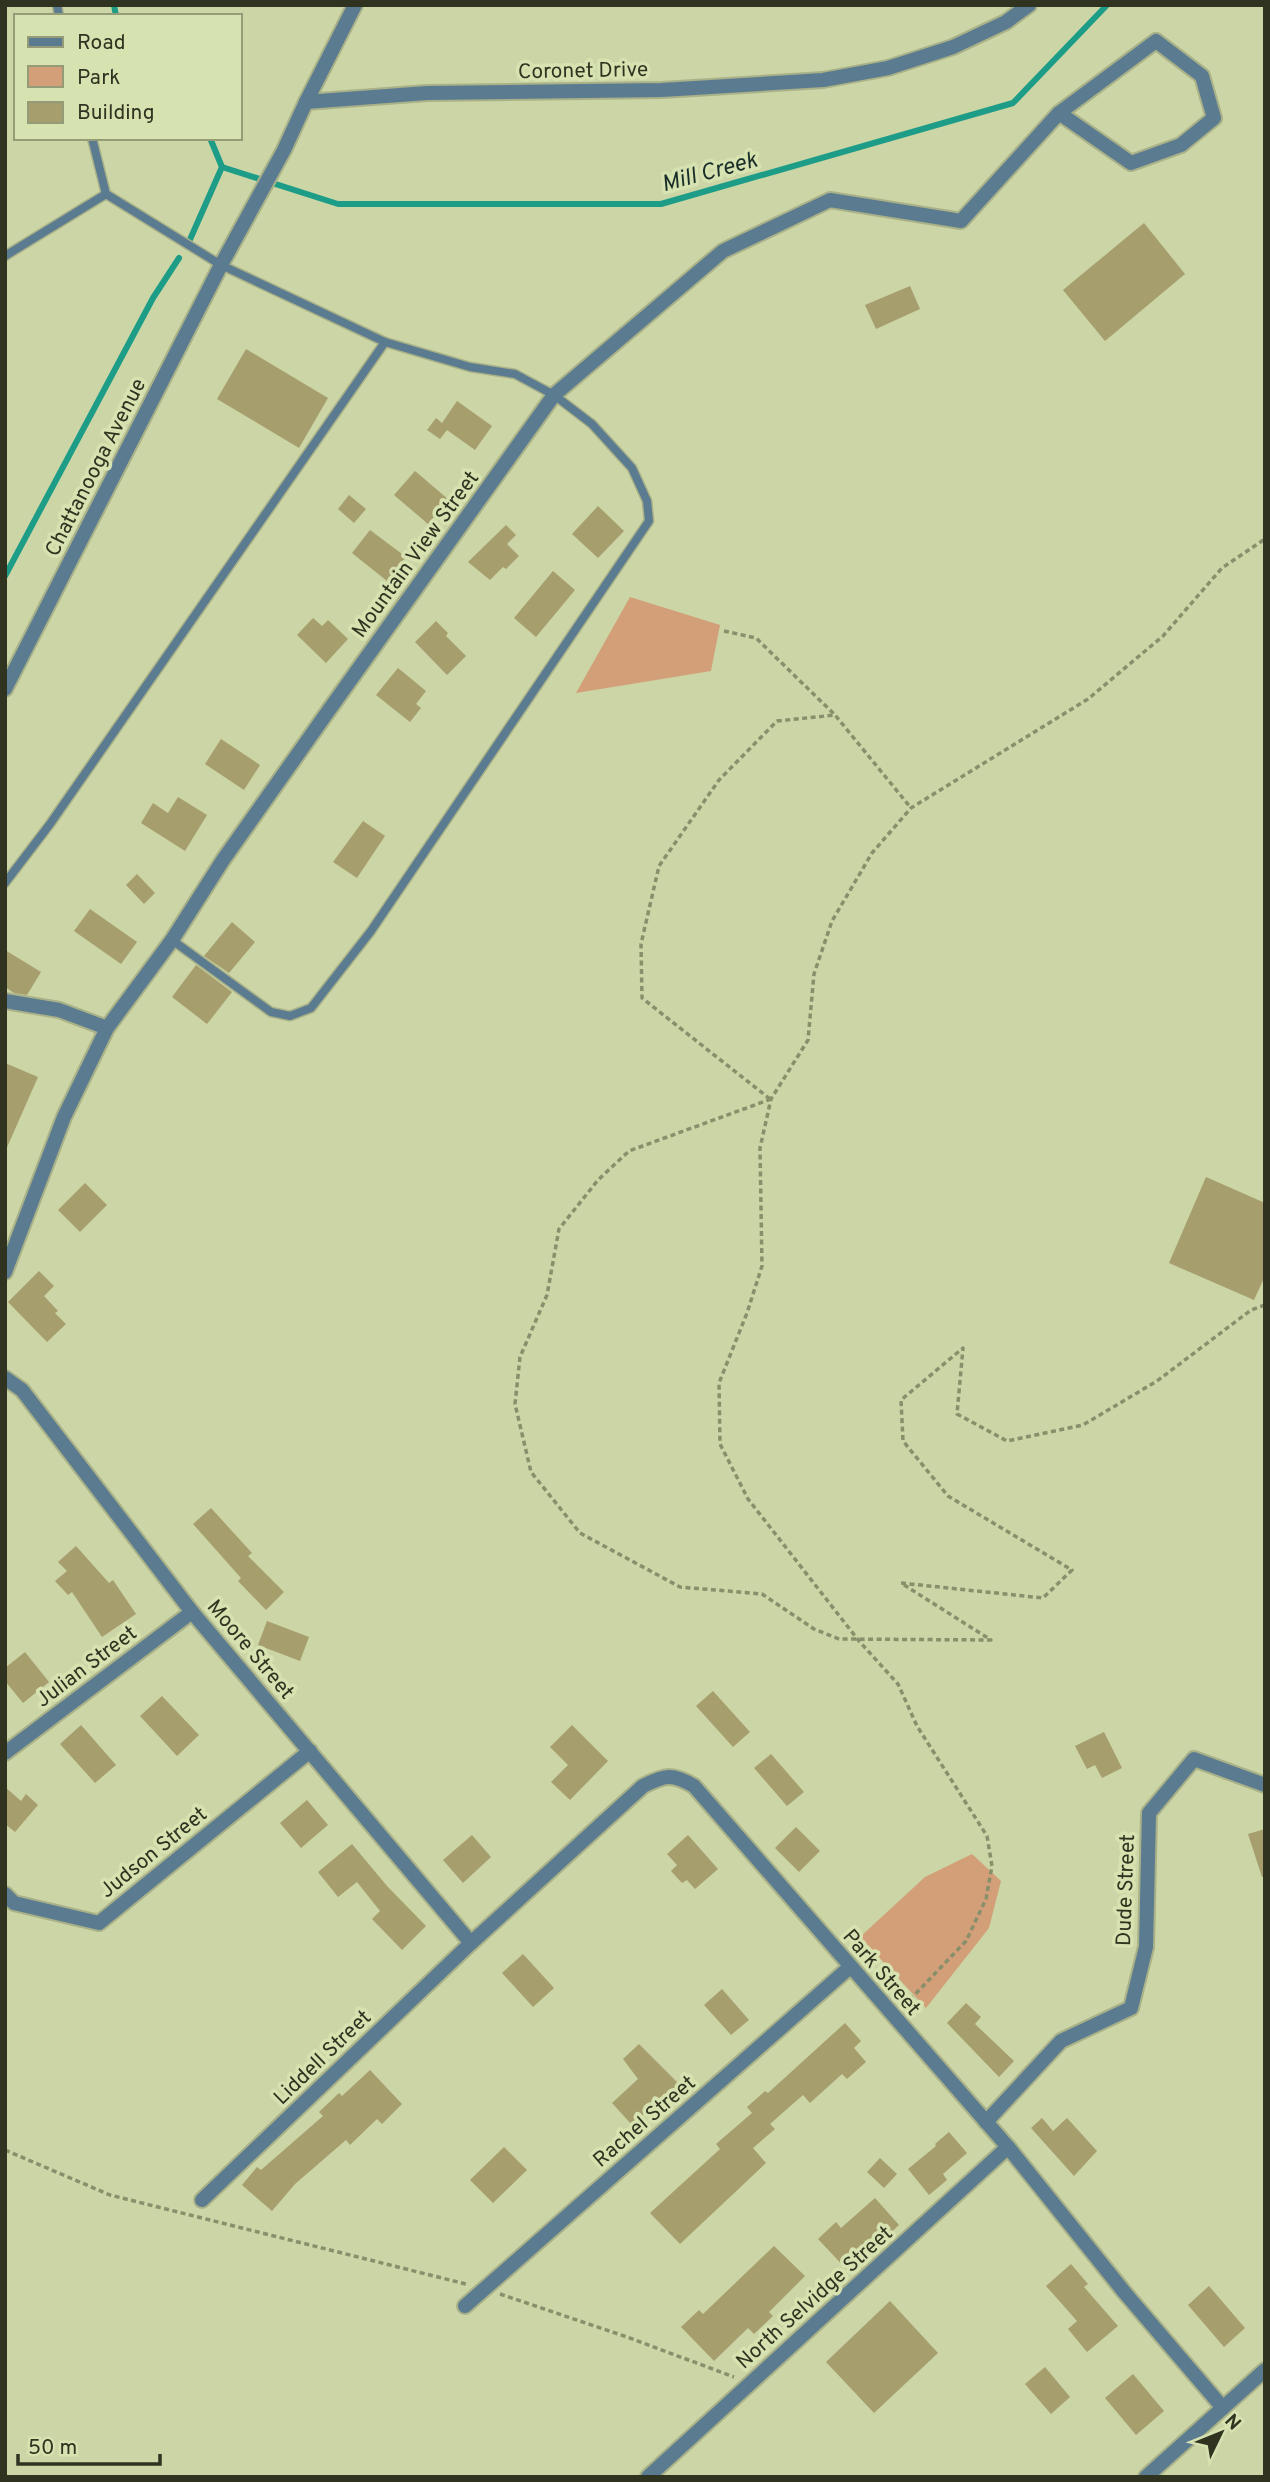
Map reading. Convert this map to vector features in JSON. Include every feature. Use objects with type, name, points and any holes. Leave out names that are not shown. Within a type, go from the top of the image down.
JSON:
[{"type":"street","points":[[221,265],[284,150],[355,5]]},
{"type":"street","name":"Coronet Drive","points":[[306,102],[427,93],[662,90],[823,80],[888,68],[953,47],[1006,22],[1029,5]]},
{"type":"street","name":"Mountain View Street","points":[[5,1272],[64,1116],[107,1028],[172,940],[223,860],[329,709],[555,395],[723,251],[830,200],[961,221],[1059,113],[1156,41],[1202,76],[1214,118],[1181,145],[1131,163],[1059,113]]},
{"type":"street","name":"Chattanooga Avenue","points":[[5,689],[221,265]]},
{"type":"street","points":[[5,1001],[59,1010],[107,1028]]},
{"type":"street","name":"Moore Street","points":[[5,1378],[22,1390],[49,1422],[192,1612],[471,1943]]},
{"type":"street","name":"Julian Street","points":[[5,1753],[192,1612]]},
{"type":"street","name":"Judson Street","points":[[5,1894],[14,1903],[99,1923],[310,1751]]},
{"type":"street","name":"Dude Street","points":[[986,2122],[1061,2041],[1131,2008],[1146,1947],[1149,1813],[1194,1759],[1265,1785]]},
{"type":"street","name":"Park Street","points":[[471,1943],[643,1786],[663,1776],[681,1778],[694,1786],[1008,2147],[1125,2293],[1223,2408]]},
{"type":"street","name":"Liddell Street","points":[[202,2200],[471,1943]]},
{"type":"street","name":"Rachel Street","points":[[465,2306],[850,1967]]},
{"type":"street","name":"North Selvidge Street","points":[[648,2477],[1008,2147]]},
{"type":"street","points":[[1146,2477],[1265,2370]]},
{"type":"lane","points":[[92,140],[106,194],[221,265],[385,342],[470,367],[515,374],[555,395],[592,424],[632,468],[647,501],[649,522],[371,931],[311,1008],[290,1016],[271,1012],[172,940]]},
{"type":"lane","points":[[5,256],[106,194]]},
{"type":"lane","points":[[5,883],[50,824],[385,342]]},
{"type":"path","points":[[893,2017],[966,1941],[986,1899],[992,1866],[987,1836],[917,1726],[898,1684],[859,1640],[748,1499],[720,1444],[719,1383],[747,1313],[762,1266],[760,1148],[771,1099],[808,1040],[814,974],[832,921],[872,853],[911,808],[1088,699],[1164,636],[1222,568],[1265,539]]},
{"type":"path","points":[[724,631],[756,638],[835,715],[911,808]]},
{"type":"path","points":[[771,1099],[642,998],[641,944],[659,866],[719,780],[777,721],[835,715]]},
{"type":"path","points":[[771,1099],[629,1151],[598,1180],[559,1229],[547,1295],[520,1357],[515,1404],[531,1472],[580,1533],[680,1587],[762,1594],[814,1629],[838,1639],[991,1640],[901,1583],[1043,1598],[1072,1570],[948,1496],[903,1441],[901,1399],[963,1348],[957,1414],[1007,1441],[1083,1425],[1157,1381],[1251,1310],[1265,1305]]},
{"type":"path","points":[[5,2150],[110,2195],[485,2289],[627,2337],[750,2383]]},
{"type":"green space","points":[[630,597],[720,625],[711,671],[576,693]]},
{"type":"green space","points":[[972,1854],[1001,1881],[989,1928],[926,2008],[860,1937],[925,1877]]},
{"type":"building","points":[[1144,223],[1185,274],[1105,341],[1063,290]]},
{"type":"building","points":[[910,286],[920,309],[876,329],[865,305]]},
{"type":"building","points":[[246,349],[328,398],[299,448],[217,399]]},
{"type":"building","points":[[457,401],[492,426],[475,450],[447,430],[440,439],[427,430],[436,418],[442,423]]},
{"type":"building","points":[[415,471],[449,500],[428,524],[394,495]]},
{"type":"building","points":[[349,495],[366,509],[354,523],[338,509]]},
{"type":"building","points":[[598,506],[624,531],[598,558],[572,534]]},
{"type":"building","points":[[506,525],[516,535],[507,544],[519,556],[490,580],[468,562]]},
{"type":"building","points":[[370,530],[406,557],[387,581],[352,553]]},
{"type":"building","points":[[553,571],[575,590],[536,637],[514,618]]},
{"type":"building","points":[[313,618],[322,626],[328,620],[348,639],[326,663],[297,635]]},
{"type":"building","points":[[436,621],[448,633],[446,636],[466,656],[447,675],[415,642]]},
{"type":"building","points":[[398,668],[426,691],[416,704],[421,708],[410,722],[376,695]]},
{"type":"building","points":[[221,739],[260,765],[244,790],[205,764]]},
{"type":"building","points":[[178,797],[207,815],[185,851],[141,823],[153,803],[168,813]]},
{"type":"building","points":[[363,821],[385,836],[357,878],[333,862]]},
{"type":"building","points":[[137,874],[155,893],[144,904],[126,885]]},
{"type":"building","points":[[90,909],[137,942],[121,964],[74,931]]},
{"type":"building","points":[[232,922],[255,942],[229,973],[204,956]]},
{"type":"building","points":[[5,950],[41,972],[27,995],[14,993],[5,987]]},
{"type":"building","points":[[196,965],[232,992],[207,1024],[172,997]]},
{"type":"building","points":[[5,1063],[38,1077],[5,1152]]},
{"type":"building","points":[[1206,1177],[1265,1203],[1265,1276],[1254,1300],[1169,1263]]},
{"type":"building","points":[[85,1183],[107,1205],[80,1232],[58,1210]]},
{"type":"building","points":[[39,1271],[54,1286],[44,1296],[66,1324],[47,1342],[8,1302]]},
{"type":"building","points":[[211,1508],[252,1553],[248,1556],[284,1592],[266,1610],[238,1581],[241,1578],[193,1524]]},
{"type":"building","points":[[76,1546],[109,1583],[113,1580],[136,1614],[102,1637],[72,1592],[68,1595],[55,1581],[67,1571],[58,1562]]},
{"type":"building","points":[[267,1621],[309,1637],[300,1661],[258,1645]]},
{"type":"building","points":[[25,1652],[49,1682],[23,1703],[5,1681],[5,1668]]},
{"type":"building","points":[[713,1691],[750,1732],[733,1747],[696,1706]]},
{"type":"building","points":[[162,1696],[199,1735],[177,1756],[140,1716]]},
{"type":"building","points":[[81,1725],[116,1765],[95,1783],[60,1744]]},
{"type":"building","points":[[572,1725],[608,1761],[570,1800],[551,1782],[568,1765],[550,1747]]},
{"type":"building","points":[[1104,1732],[1122,1768],[1102,1778],[1095,1765],[1087,1769],[1075,1746]]},
{"type":"building","points":[[771,1754],[804,1792],[787,1806],[754,1768]]},
{"type":"building","points":[[5,1787],[21,1801],[26,1794],[38,1805],[15,1832],[5,1824]]},
{"type":"building","points":[[307,1800],[328,1825],[301,1848],[280,1823]]},
{"type":"building","points":[[796,1827],[820,1851],[799,1872],[775,1848]]},
{"type":"building","points":[[1265,1829],[1265,1876],[1262,1877],[1248,1834]]},
{"type":"building","points":[[472,1835],[491,1857],[463,1883],[443,1860]]},
{"type":"building","points":[[688,1835],[718,1869],[695,1889],[687,1880],[682,1883],[671,1871],[677,1865],[667,1854]]},
{"type":"building","points":[[352,1844],[387,1886],[426,1926],[402,1950],[372,1919],[380,1911],[357,1882],[338,1897],[318,1872]]},
{"type":"building","points":[[523,1954],[554,1988],[533,2007],[502,1973]]},
{"type":"building","points":[[722,1989],[749,2020],[731,2035],[704,2005]]},
{"type":"building","points":[[966,2003],[981,2017],[975,2024],[1014,2061],[999,2077],[947,2023]]},
{"type":"building","points":[[845,2023],[861,2041],[854,2048],[866,2062],[847,2079],[842,2074],[810,2103],[803,2095],[770,2124],[775,2129],[753,2148],[766,2163],[680,2244],[650,2213],[720,2149],[716,2144],[752,2113],[747,2107],[765,2091],[768,2093]]},
{"type":"building","points":[[639,2044],[683,2088],[665,2106],[659,2100],[632,2125],[612,2103],[638,2079],[623,2059]]},
{"type":"building","points":[[370,2070],[402,2104],[382,2124],[377,2119],[350,2145],[346,2140],[295,2184],[272,2211],[242,2185],[257,2167],[261,2170],[323,2116],[319,2112],[339,2093],[342,2096]]},
{"type":"building","points":[[1042,2118],[1053,2131],[1067,2118],[1097,2151],[1074,2176],[1031,2128]]},
{"type":"building","points":[[949,2132],[967,2153],[943,2174],[947,2180],[929,2195],[908,2169]]},
{"type":"building","points":[[504,2147],[527,2170],[493,2203],[470,2180]]},
{"type":"building","points":[[880,2158],[897,2174],[884,2188],[867,2172]]},
{"type":"building","points":[[875,2198],[899,2225],[849,2272],[818,2239],[836,2222],[841,2228]]},
{"type":"building","points":[[774,2246],[805,2276],[769,2312],[773,2316],[754,2334],[748,2328],[714,2361],[681,2327],[699,2310],[703,2314]]},
{"type":"building","points":[[1071,2264],[1088,2284],[1084,2287],[1118,2326],[1087,2352],[1068,2329],[1077,2321],[1046,2286]]},
{"type":"building","points":[[1209,2286],[1245,2328],[1224,2347],[1188,2305]]},
{"type":"building","points":[[890,2301],[938,2353],[874,2413],[826,2362]]},
{"type":"building","points":[[1045,2367],[1070,2397],[1051,2414],[1025,2384]]},
{"type":"building","points":[[1133,2374],[1164,2411],[1136,2435],[1105,2398]]},
{"type":"waterway","name":"Mill Creek","points":[[114,5],[116,14]]},
{"type":"waterway","name":"Mill Creek","points":[[211,140],[222,167],[338,204],[661,204],[1013,103],[1107,5]]},
{"type":"waterway","points":[[188,244],[222,167]]},
{"type":"waterway","points":[[5,576],[153,298],[179,258]]}]
